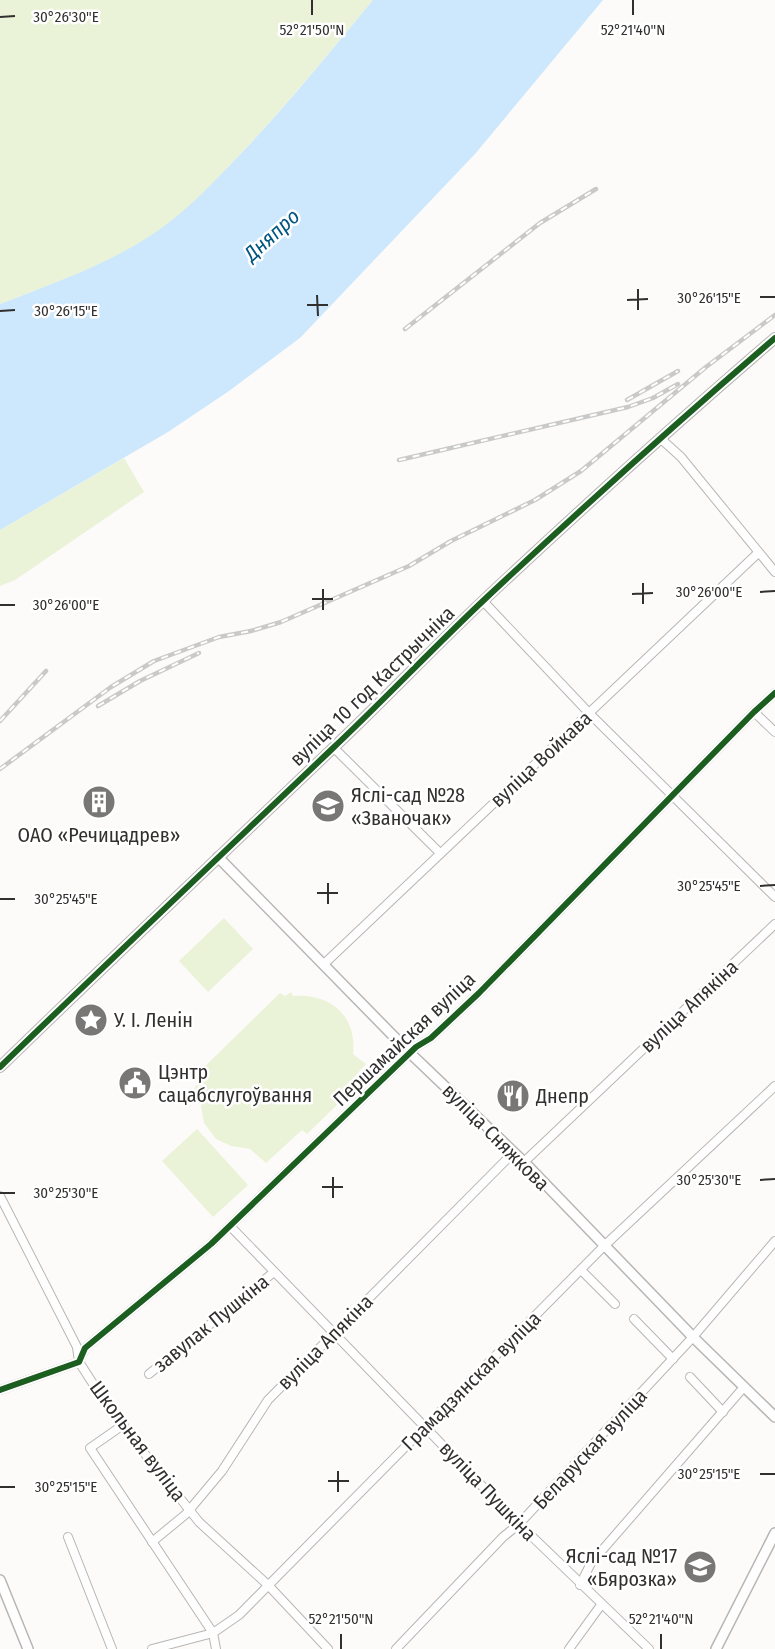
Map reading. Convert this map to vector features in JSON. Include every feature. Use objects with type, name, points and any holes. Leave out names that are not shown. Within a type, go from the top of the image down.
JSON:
[{"type":"street","name":"вуліца 10 год Кастрычніка","points":[[0,1066],[164,912],[483,601],[660,438],[775,339]]},
{"type":"street","points":[[660,438],[681,457],[775,572]]},
{"type":"street","name":"вуліца Войкава","points":[[324,964],[758,553]]},
{"type":"street","points":[[483,601],[590,714],[775,897]]},
{"type":"street","name":"Першамайская вуліца","points":[[79,1362],[85,1348],[230,1226],[411,1053],[479,993],[775,693]]},
{"type":"street","points":[[754,712],[775,732]]},
{"type":"street","points":[[334,748],[440,853]]},
{"type":"street","name":"вуліца Сняжкова","points":[[218,857],[411,1053],[524,1162],[693,1338],[775,1417]]},
{"type":"street","name":"вуліца Апякіна","points":[[524,1162],[775,924]]},
{"type":"street","name":"Грамадзянская вуліца","points":[[152,1649],[213,1632],[239,1615],[604,1246],[775,1086]]},
{"type":"street","name":"вуліца Апякіна","points":[[152,1542],[190,1510],[222,1471],[268,1400],[513,1153]]},
{"type":"street","name":"Школьная вуліца","points":[[0,1196],[77,1347],[79,1362],[123,1425],[199,1522],[268,1585],[328,1649]]},
{"type":"street","name":"вуліца Пушкіна","points":[[230,1226],[519,1524],[649,1649]]},
{"type":"street","name":"Беларуская вуліца","points":[[396,1649],[503,1537],[519,1524],[693,1338],[775,1241]]},
{"type":"street","points":[[581,1270],[615,1304]]},
{"type":"street","name":"завулак Пушкіна","points":[[149,1374],[274,1272]]},
{"type":"street","points":[[634,1319],[673,1359]]},
{"type":"street","points":[[0,1390],[79,1362]]},
{"type":"street","points":[[690,1377],[723,1412]]},
{"type":"street","points":[[580,1585],[591,1563],[744,1387]]},
{"type":"street","points":[[123,1425],[90,1448],[213,1632],[216,1649]]},
{"type":"street","points":[[716,1649],[775,1533]]},
{"type":"street","points":[[68,1537],[112,1649]]},
{"type":"street","points":[[0,1580],[28,1649]]},
{"type":"street","points":[[569,1649],[601,1605]]},
{"type":"green space","points":[[0,0],[373,0],[266,126],[205,192],[180,215],[139,244],[117,256],[0,304]]},
{"type":"green space","points":[[124,458],[144,492],[15,580],[0,586],[0,530]]},
{"type":"green space","points":[[224,918],[253,949],[208,992],[179,961]]},
{"type":"green space","points":[[291,992],[293,996],[319,998],[338,1009],[351,1028],[353,1054],[366,1064],[334,1099],[338,1104],[307,1134],[302,1130],[266,1163],[250,1149],[231,1146],[216,1139],[204,1123],[199,1094],[193,1090],[202,1079],[198,1073],[280,993],[285,996]]},
{"type":"green space","points":[[197,1129],[248,1185],[213,1217],[162,1161]]},
{"type":"water","name":"Дняпро","points":[[373,0],[603,0],[475,154],[300,338],[229,391],[168,432],[0,530],[0,304],[77,274],[114,256],[150,236],[172,220],[203,193],[251,143]]},
{"type":"railway","points":[[405,329],[540,223],[596,189]]},
{"type":"railway","points":[[0,769],[111,687],[154,661],[219,637],[281,622],[409,566],[451,541],[535,500],[581,471],[706,367],[775,315]]},
{"type":"railway","points":[[627,400],[678,371]]},
{"type":"railway","points":[[399,460],[628,407],[653,398],[678,384]]},
{"type":"railway","points":[[98,706],[140,681],[199,653]]},
{"type":"railway","points":[[0,721],[46,671]]},
{"type":"cycle path","points":[[0,1067],[485,599],[628,467],[775,338]]},
{"type":"cycle path","points":[[0,1390],[79,1362],[85,1348],[211,1244],[416,1047],[431,1038],[479,993],[775,693]]},
{"type":"place","name":"ОАО «Речицадрев»","points":[[99,802]]},
{"type":"place","name":"Яслі-сад №28 «Званочак»","points":[[328,806]]},
{"type":"place","name":"У. І. Ленін","points":[[91,1020]]},
{"type":"place","name":"Цэнтр сацабслугоўвання","points":[[135,1083]]},
{"type":"place","name":"Днепр","points":[[513,1096]]},
{"type":"place","name":"Яслі-сад №17 «Бярозка»","points":[[700,1567]]}]
